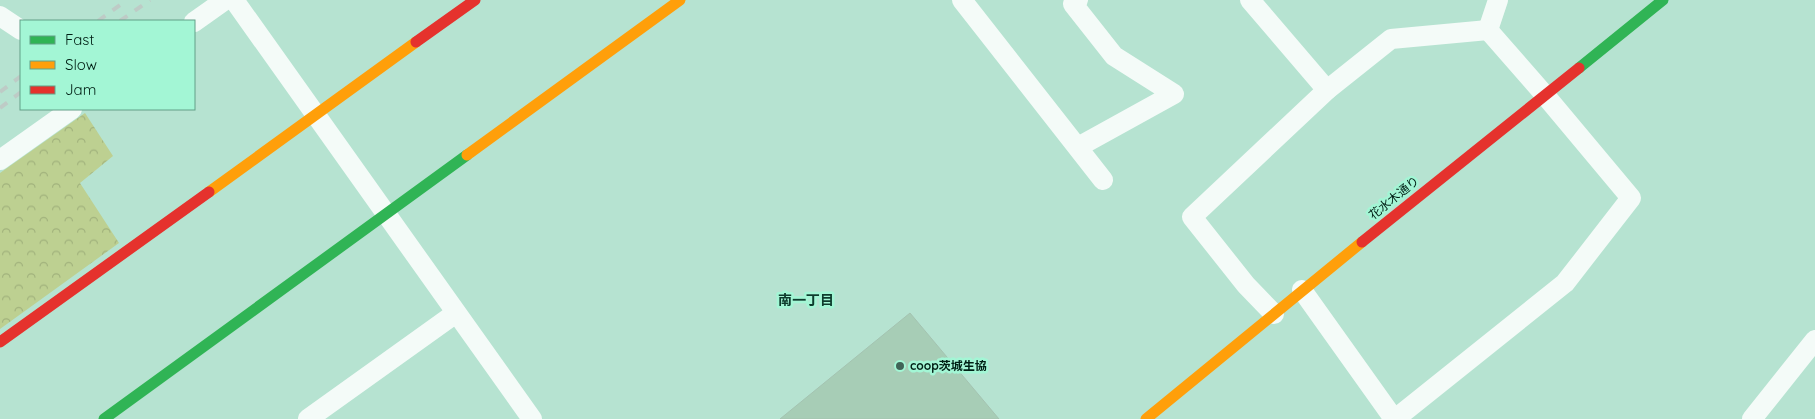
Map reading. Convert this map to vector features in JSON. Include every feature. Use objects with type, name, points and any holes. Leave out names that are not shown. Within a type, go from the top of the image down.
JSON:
[{"type":"street","points":[[195,21],[225,0]]},
{"type":"street","points":[[234,0],[456,313],[527,417]]},
{"type":"street","points":[[0,342],[475,0]]},
{"type":"street","points":[[104,419],[680,0]]},
{"type":"street","points":[[962,0],[1104,180]]},
{"type":"street","points":[[1078,0],[1073,4],[1114,56],[1174,94],[1078,147]]},
{"type":"street","points":[[1250,0],[1327,90]]},
{"type":"street","points":[[1488,30],[1498,0]]},
{"type":"street","name":"花水木通り","points":[[1146,419],[1302,290],[1663,0]]},
{"type":"street","points":[[0,16],[20,29]]},
{"type":"street","points":[[1274,314],[1246,285],[1192,217],[1327,90],[1391,39],[1488,30]]},
{"type":"street","points":[[1302,290],[1394,419],[1564,283],[1631,198],[1488,30]]},
{"type":"street","points":[[0,160],[71,110]]},
{"type":"street","points":[[308,419],[456,313]]},
{"type":"street","points":[[1752,419],[1815,340]]},
{"type":"green space","points":[[85,113],[113,156],[80,183],[119,243],[0,329],[0,173]]},
{"type":"building","name":"coop茨城生協","points":[[910,313],[999,419],[780,419]]},
{"type":"railway","points":[[99,20],[127,0]]},
{"type":"railway","points":[[121,20],[150,0]]},
{"type":"railway","points":[[0,92],[20,77]]},
{"type":"railway","points":[[0,108],[20,93]]},
{"type":"traffic: fast","points":[[1579,68],[1663,0]]},
{"type":"traffic: fast","points":[[104,419],[467,155]]},
{"type":"traffic: slow","points":[[467,155],[680,0]]},
{"type":"traffic: slow","points":[[209,192],[416,42]]},
{"type":"traffic: slow","points":[[1146,419],[1362,242]]},
{"type":"traffic: jam","points":[[416,42],[475,0]]},
{"type":"traffic: jam","points":[[1362,242],[1579,68]]},
{"type":"traffic: jam","points":[[0,342],[209,192]]},
{"type":"place","name":"coop茨城生協","points":[[900,366]]},
{"type":"district","name":"南一丁目","points":[[806,300]]}]
